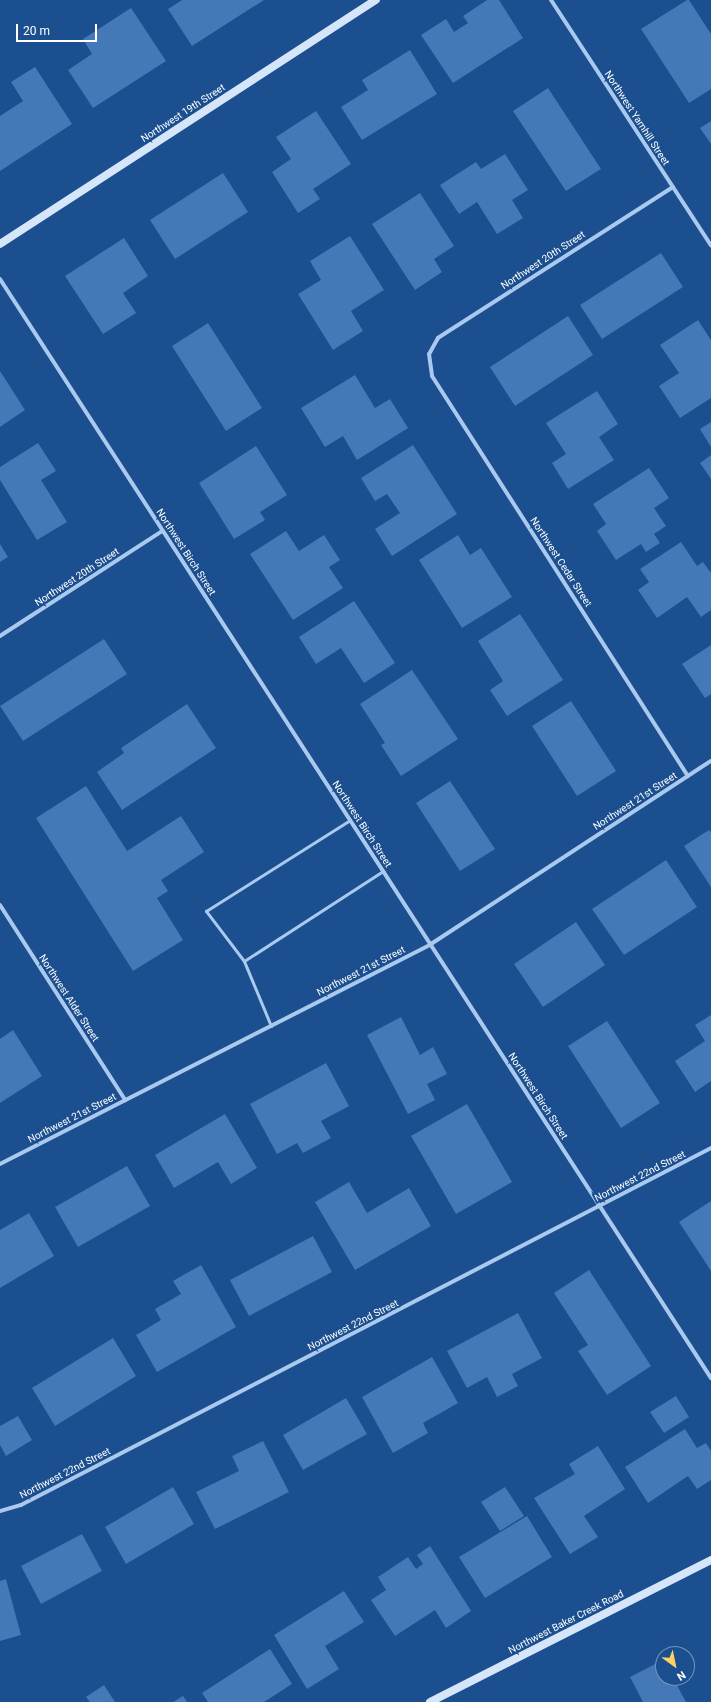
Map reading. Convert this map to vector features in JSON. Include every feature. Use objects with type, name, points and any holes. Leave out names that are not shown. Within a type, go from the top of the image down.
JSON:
[{"type":"street","name":"Northwest 19th Street","points":[[0,244],[376,0]]},
{"type":"street","name":"Northwest Yamhill Street","points":[[551,0],[672,187],[711,244]]},
{"type":"street","name":"Northwest 20th Street","points":[[428,354],[438,338],[672,187]]},
{"type":"street","name":"Northwest Birch Street","points":[[0,279],[711,1378]]},
{"type":"street","name":"Northwest Cedar Street","points":[[428,354],[432,376],[688,776]]},
{"type":"street","name":"Northwest 20th Street","points":[[0,636],[162,531]]},
{"type":"street","name":"Northwest 21st Street","points":[[0,1164],[431,944],[711,761]]},
{"type":"street","name":"Northwest Alder Street","points":[[0,905],[126,1100]]},
{"type":"street","name":"Northwest 22nd Street","points":[[0,1511],[21,1505],[711,1148]]},
{"type":"street","name":"Northwest Baker Creek Road","points":[[430,1702],[711,1560]]},
{"type":"lane","points":[[271,1026],[244,961],[206,911],[350,820]]},
{"type":"lane","points":[[244,961],[383,871]]},
{"type":"building","points":[[182,0],[264,0],[192,46],[168,9]]},
{"type":"building","points":[[487,0],[499,0],[523,38],[453,83],[421,35],[446,19],[454,32],[468,23],[463,16]]},
{"type":"building","points":[[689,0],[711,34],[711,89],[689,103],[641,29]]},
{"type":"building","points":[[131,8],[166,61],[93,108],[68,70],[92,54],[83,39]]},
{"type":"building","points":[[410,50],[437,94],[362,140],[341,107],[368,90],[362,80]]},
{"type":"building","points":[[35,67],[72,124],[0,171],[0,116],[23,101],[11,82]]},
{"type":"building","points":[[548,88],[601,169],[566,191],[513,111]]},
{"type":"building","points":[[316,111],[351,164],[313,189],[320,199],[298,213],[272,172],[291,159],[276,137]]},
{"type":"building","points":[[711,121],[711,144],[700,128]]},
{"type":"building","points":[[505,154],[528,190],[512,200],[523,218],[497,234],[477,202],[459,214],[440,185],[476,162],[481,169]]},
{"type":"building","points":[[223,173],[248,212],[175,259],[150,220]]},
{"type":"building","points":[[420,193],[454,246],[434,259],[442,272],[415,290],[372,224]]},
{"type":"building","points":[[350,236],[384,290],[351,311],[363,331],[333,350],[298,294],[321,280],[310,261]]},
{"type":"building","points":[[124,238],[148,276],[123,293],[136,313],[103,334],[65,276]]},
{"type":"building","points":[[661,253],[683,287],[602,339],[580,305]]},
{"type":"building","points":[[568,316],[593,355],[515,406],[490,367]]},
{"type":"building","points":[[698,320],[711,340],[711,398],[680,418],[659,386],[679,373],[660,345]]},
{"type":"building","points":[[208,323],[262,408],[226,431],[172,346]]},
{"type":"building","points":[[0,371],[25,410],[0,427]]},
{"type":"building","points":[[355,375],[375,408],[390,399],[408,428],[357,460],[343,436],[325,447],[301,408]]},
{"type":"building","points":[[597,391],[618,424],[599,437],[614,460],[568,489],[552,463],[566,454],[546,423]]},
{"type":"building","points":[[711,422],[711,447],[700,429]]},
{"type":"building","points":[[38,443],[56,471],[41,480],[67,522],[37,540],[0,480],[0,467]]},
{"type":"building","points":[[413,445],[457,514],[392,556],[375,529],[400,513],[387,494],[375,501],[361,478]]},
{"type":"building","points":[[256,446],[287,495],[260,512],[265,520],[234,539],[199,483]]},
{"type":"building","points":[[711,455],[711,479],[700,463]]},
{"type":"building","points":[[649,468],[669,498],[654,508],[666,526],[654,534],[660,543],[646,552],[641,544],[616,560],[597,531],[606,524],[593,504]]},
{"type":"building","points":[[286,531],[299,551],[324,535],[340,560],[329,567],[343,588],[293,620],[250,554]]},
{"type":"building","points":[[458,535],[470,555],[481,548],[512,597],[462,628],[419,560]]},
{"type":"building","points":[[681,542],[697,566],[703,562],[711,573],[711,610],[701,617],[687,597],[657,618],[638,590],[649,582],[640,569]]},
{"type":"building","points":[[0,544],[8,557],[0,562]]},
{"type":"building","points":[[354,601],[395,663],[364,683],[341,648],[316,664],[299,637]]},
{"type":"building","points":[[520,614],[563,680],[507,716],[490,690],[503,681],[478,641]]},
{"type":"building","points":[[104,639],[127,674],[23,741],[0,706]]},
{"type":"building","points":[[711,645],[711,694],[705,698],[682,664]]},
{"type":"building","points":[[412,670],[458,739],[401,776],[381,745],[385,743],[360,704]]},
{"type":"building","points":[[571,701],[616,771],[577,796],[532,726]]},
{"type":"building","points":[[187,704],[216,748],[122,810],[97,772],[124,753],[121,748]]},
{"type":"building","points":[[450,781],[495,849],[460,871],[416,803]]},
{"type":"building","points":[[86,786],[127,851],[181,816],[204,852],[161,880],[168,891],[157,898],[183,940],[133,971],[36,818]]},
{"type":"building","points":[[709,830],[711,832],[711,887],[684,846]]},
{"type":"building","points":[[666,860],[697,907],[624,955],[592,909]]},
{"type":"building","points":[[576,922],[605,965],[543,1007],[514,964]]},
{"type":"building","points":[[711,1015],[711,1081],[695,1092],[675,1061],[705,1041],[695,1025]]},
{"type":"building","points":[[401,1017],[420,1055],[433,1047],[447,1074],[427,1084],[435,1100],[408,1114],[367,1035]]},
{"type":"building","points":[[607,1021],[660,1103],[621,1128],[568,1046]]},
{"type":"building","points":[[13,1030],[42,1076],[0,1103],[0,1039]]},
{"type":"building","points":[[326,1063],[349,1106],[321,1121],[331,1138],[303,1153],[297,1143],[277,1154],[250,1104]]},
{"type":"building","points":[[467,1104],[512,1182],[456,1214],[411,1136]]},
{"type":"building","points":[[225,1114],[257,1168],[231,1184],[218,1162],[174,1188],[155,1155]]},
{"type":"building","points":[[127,1166],[150,1206],[78,1247],[55,1207]]},
{"type":"building","points":[[349,1182],[367,1213],[409,1188],[431,1226],[355,1270],[315,1202]]},
{"type":"building","points":[[711,1201],[711,1271],[679,1222]]},
{"type":"building","points":[[29,1213],[54,1256],[0,1288],[0,1230]]},
{"type":"building","points":[[313,1236],[332,1272],[249,1316],[230,1280]]},
{"type":"building","points":[[201,1265],[236,1327],[157,1372],[136,1335],[161,1320],[155,1309],[181,1294],[173,1281]]},
{"type":"building","points":[[589,1270],[651,1366],[607,1395],[578,1351],[588,1345],[554,1293]]},
{"type":"building","points":[[518,1313],[542,1358],[512,1374],[518,1386],[497,1397],[487,1377],[467,1388],[447,1351]]},
{"type":"building","points":[[113,1338],[136,1376],[55,1426],[32,1388]]},
{"type":"building","points":[[432,1357],[458,1403],[423,1423],[428,1433],[393,1453],[362,1397]]},
{"type":"building","points":[[676,1396],[689,1417],[664,1433],[650,1412]]},
{"type":"building","points":[[346,1398],[367,1434],[303,1470],[283,1435]]},
{"type":"building","points":[[18,1416],[32,1440],[6,1456],[0,1445],[0,1426]]},
{"type":"building","points":[[685,1429],[697,1448],[706,1443],[711,1451],[711,1480],[697,1489],[688,1476],[648,1503],[625,1467]]},
{"type":"building","points":[[263,1441],[289,1492],[215,1529],[196,1492],[239,1471],[232,1456]]},
{"type":"building","points":[[598,1446],[625,1489],[584,1516],[598,1537],[570,1554],[534,1498],[575,1474],[569,1464]]},
{"type":"building","points":[[173,1487],[194,1524],[126,1564],[105,1527]]},
{"type":"building","points":[[505,1487],[524,1516],[500,1531],[481,1502]]},
{"type":"building","points":[[527,1516],[552,1557],[485,1598],[459,1557]]},
{"type":"building","points":[[82,1534],[102,1571],[41,1604],[21,1566]]},
{"type":"building","points":[[430,1546],[471,1611],[446,1628],[435,1610],[395,1636],[371,1600],[386,1590],[378,1577],[408,1557],[416,1569],[423,1564],[417,1555]]},
{"type":"building","points":[[6,1579],[21,1635],[0,1641],[0,1581]]},
{"type":"building","points":[[344,1591],[364,1622],[325,1646],[339,1669],[307,1689],[274,1635]]},
{"type":"building","points":[[270,1649],[292,1684],[264,1702],[208,1702],[202,1693]]},
{"type":"building","points":[[655,1664],[655,1686],[677,1686],[686,1702],[643,1702],[630,1677]]},
{"type":"building","points":[[104,1685],[115,1702],[90,1702],[86,1697]]},
{"type":"building","points":[[183,1696],[187,1702],[173,1702]]}]
